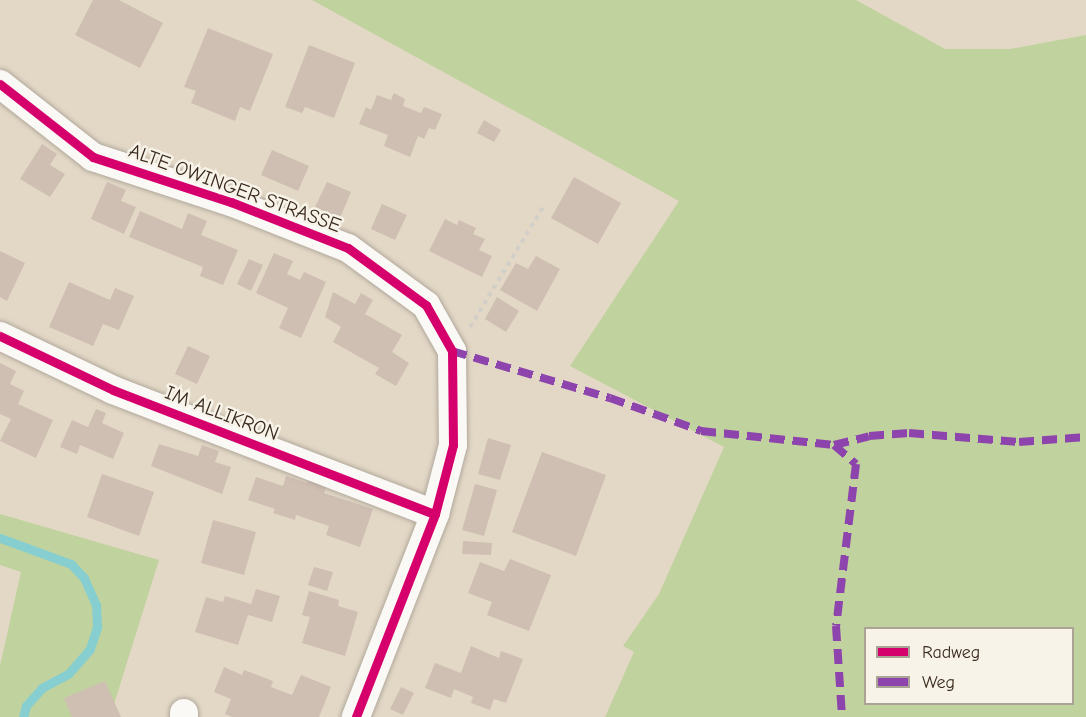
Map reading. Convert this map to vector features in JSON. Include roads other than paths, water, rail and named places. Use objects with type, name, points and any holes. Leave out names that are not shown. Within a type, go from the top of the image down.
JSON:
[{"type":"street","name":"ALTE OWINGER STRASSE","points":[[0,84],[93,157],[231,202],[348,248],[426,305],[452,351],[453,445],[435,514],[356,717]]},
{"type":"street","name":"IM ALLIKRON","points":[[0,336],[113,390],[435,514]]},
{"type":"waterway","points":[[0,538],[71,564],[84,578],[96,605],[97,627],[90,649],[68,674],[42,688],[26,706],[23,717]]}]
